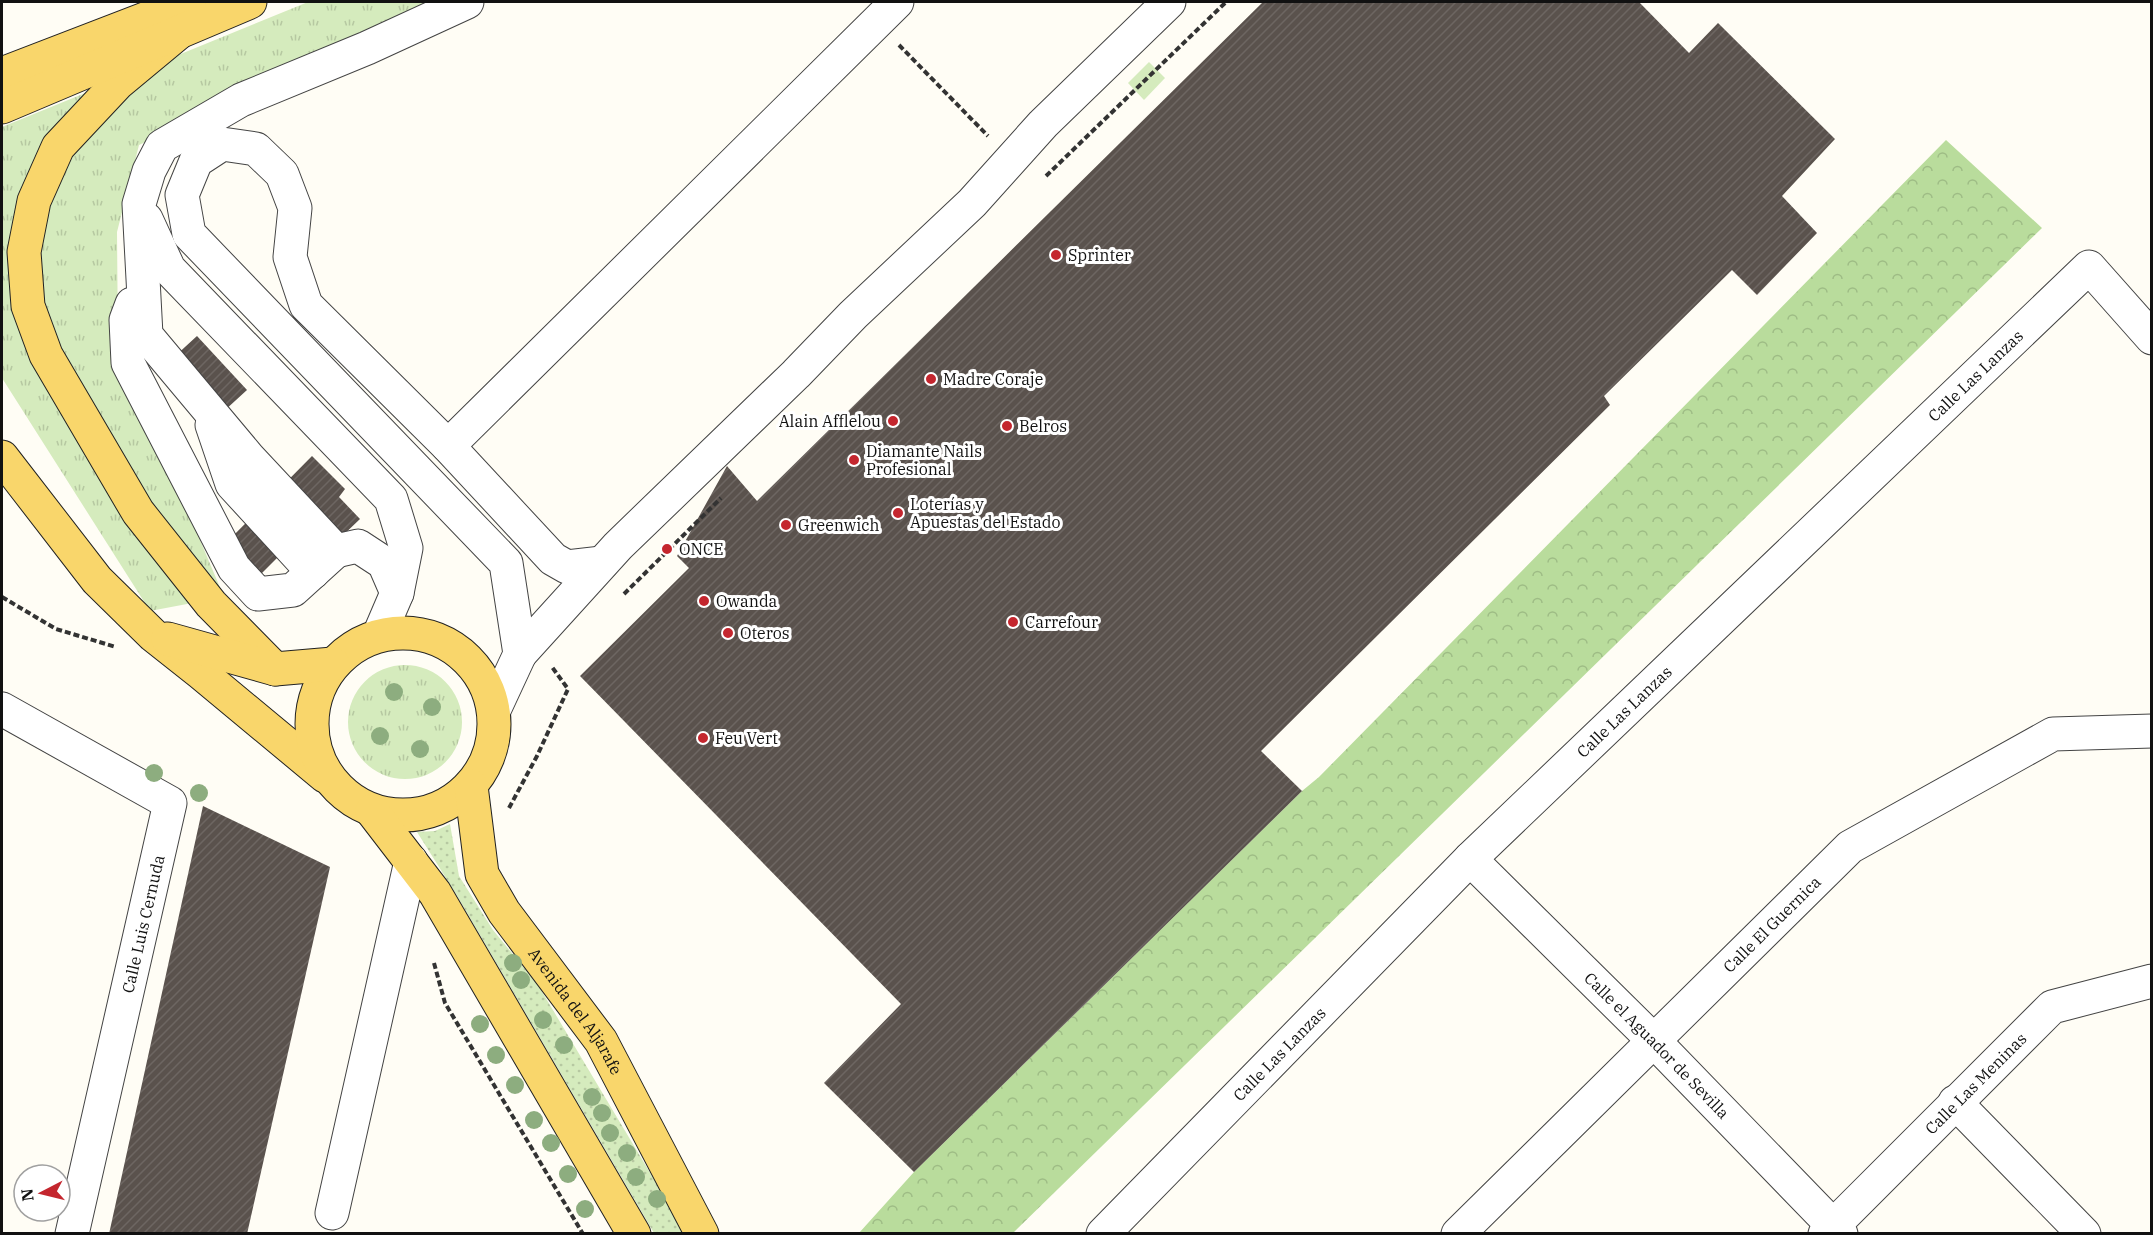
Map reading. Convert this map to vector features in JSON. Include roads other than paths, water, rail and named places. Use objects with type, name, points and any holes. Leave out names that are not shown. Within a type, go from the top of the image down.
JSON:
[{"type":"main road","points":[[2,74],[189,2]]},
{"type":"main road","points":[[2,107],[250,2]]},
{"type":"main road","points":[[177,34],[118,84],[58,147],[34,201],[24,252],[28,306],[46,355],[138,512],[211,604],[275,669]]},
{"type":"main road","points":[[2,457],[12,476],[97,580],[153,635],[349,798],[372,811],[399,816],[425,813],[450,803],[471,786],[486,763],[494,737],[494,710],[484,681],[466,656],[440,639],[409,631],[379,635],[353,645],[333,664],[317,690],[311,721],[315,752],[330,780]]},
{"type":"main road","points":[[153,635],[275,669],[333,664]]},
{"type":"main road","name":"Avenida del Aljarafe","points":[[471,786],[482,874],[504,912],[601,1041],[702,1233]]},
{"type":"main road","points":[[372,811],[435,893],[634,1233]]},
{"type":"street","points":[[325,562],[249,458],[146,335],[139,204],[149,171],[162,146],[241,100],[367,48],[468,2]]},
{"type":"street","points":[[494,710],[520,654],[602,564],[853,315],[972,203],[1043,124],[1169,2]]},
{"type":"street","points":[[448,446],[887,12]]},
{"type":"street","points":[[520,654],[506,563],[189,234],[182,195],[196,161],[222,144],[256,149],[282,174],[294,208],[290,257],[306,305],[448,446],[554,560],[567,567],[602,564]]},
{"type":"street","points":[[139,204],[169,269],[391,498],[406,548],[397,593],[379,635]]},
{"type":"street","name":"Calle Las Lanzas","points":[[1103,1233],[1470,859],[2089,267],[2151,338]]},
{"type":"street","points":[[142,271],[126,320],[128,363],[234,568],[258,594],[293,590],[325,562],[358,546],[384,562],[397,593]]},
{"type":"street","name":"Calle Luis Cernuda","points":[[2,709],[170,803],[72,1233]]},
{"type":"street","name":"Calle El Guernica","points":[[1458,1233],[1850,846],[2053,734],[2151,731]]},
{"type":"street","name":"Calle el Aguador de Sevilla","points":[[1470,859],[1653,1040],[1833,1231]]},
{"type":"street","points":[[332,1213],[411,861]]},
{"type":"street","name":"Calle Las Meninas","points":[[1833,1231],[1954,1102],[2052,1007],[2151,981]]},
{"type":"street","points":[[1954,1102],[2084,1233]]},
{"type":"place","name":"Sprinter","points":[[1056,255]]},
{"type":"place","name":"Madre Coraje","points":[[931,379]]},
{"type":"place","name":"Alain Afflelou","points":[[893,421]]},
{"type":"place","name":"Belros","points":[[1007,426]]},
{"type":"place","name":"Diamante Nails Profesional","points":[[854,460]]},
{"type":"place","name":"Loterías y Apuestas del Estado","points":[[898,513]]},
{"type":"place","name":"Greenwich","points":[[786,525]]},
{"type":"place","name":"ONCE","points":[[667,549]]},
{"type":"place","name":"Owanda","points":[[704,601]]},
{"type":"place","name":"Carrefour","points":[[1013,622]]},
{"type":"place","name":"Oteros","points":[[728,633]]},
{"type":"place","name":"Feu Vert","points":[[703,738]]}]
